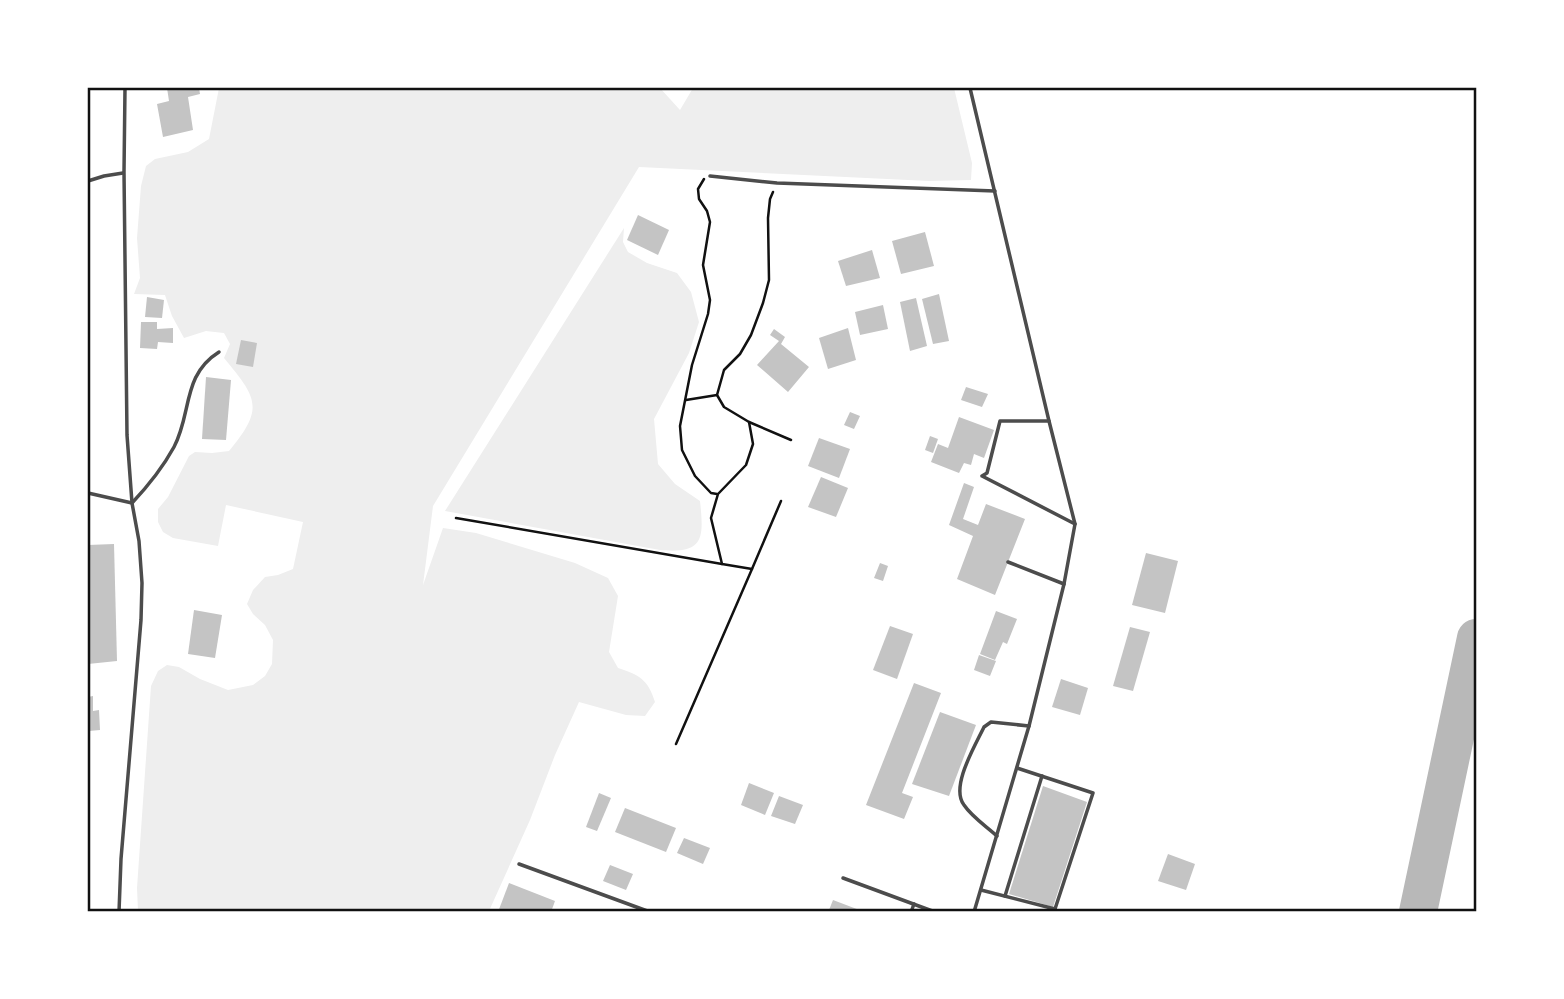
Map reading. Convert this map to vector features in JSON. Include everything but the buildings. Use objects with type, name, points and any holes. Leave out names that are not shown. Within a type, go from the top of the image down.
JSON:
[{"type":"lane","points":[[119,912],[142,583],[127,435],[125,88]]},
{"type":"lane","points":[[970,88],[1075,524],[1064,584],[1029,726],[974,912]]},
{"type":"lane","points":[[88,181],[124,173]]},
{"type":"lane","points":[[710,176],[777,183],[995,191]]},
{"type":"lane","points":[[132,503],[147,487],[174,446],[182,428],[193,381],[201,367],[219,352]]},
{"type":"lane","points":[[1049,421],[1000,421],[987,473],[982,477],[1075,524]]},
{"type":"lane","points":[[88,493],[132,503]]},
{"type":"lane","points":[[1007,562],[1064,584]]},
{"type":"lane","points":[[997,836],[965,807],[959,798],[960,783],[984,727],[992,722],[1029,726]]},
{"type":"lane","points":[[981,890],[1054,910],[1093,793],[1017,768]]},
{"type":"lane","points":[[1005,896],[1042,776]]},
{"type":"lane","points":[[519,864],[650,912]]},
{"type":"lane","points":[[843,878],[935,912]]},
{"type":"lane","points":[[911,912],[914,904]]},
{"type":"path","points":[[710,176],[702,180],[698,189],[699,199],[710,222],[702,265],[710,300],[692,365],[680,426],[682,450],[695,476],[710,493],[718,494]]},
{"type":"path","points":[[777,183],[770,199],[769,280],[763,303],[751,335],[740,354],[724,370],[717,395],[724,407],[749,422],[791,440]]},
{"type":"path","points":[[685,400],[717,395]]},
{"type":"path","points":[[723,564],[711,518],[718,494],[746,465],[753,444],[749,422]]},
{"type":"path","points":[[676,744],[780,501]]},
{"type":"path","points":[[456,518],[752,569]]},
{"type":"shaded area","points":[[219,88],[660,88],[680,110],[693,88],[954,88],[972,163],[971,180],[929,181],[639,167],[433,506],[423,585],[443,528],[476,533],[575,563],[608,578],[618,596],[609,652],[618,668],[646,683],[655,702],[645,716],[626,715],[579,702],[489,911],[138,911],[137,888],[151,686],[158,671],[167,665],[179,667],[228,690],[253,685],[265,676],[272,664],[273,640],[265,625],[247,604],[253,590],[265,577],[293,569],[303,522],[226,505],[218,546],[173,538],[163,532],[158,522],[158,509],[168,497],[189,456],[195,452],[229,451],[248,424],[252,413],[250,394],[224,358],[230,344],[224,333],[206,331],[184,338],[165,295],[134,294],[140,278],[137,238],[141,186],[146,166],[155,159],[188,152],[209,139]]},
{"type":"shaded area","points":[[624,228],[623,242],[628,252],[647,263],[677,273],[691,292],[699,322],[689,353],[654,419],[658,464],[675,484],[700,501],[702,525],[698,541],[685,549],[660,550],[445,511]]},
{"type":"taxiway","points":[[1418,912],[1476,638]]}]
